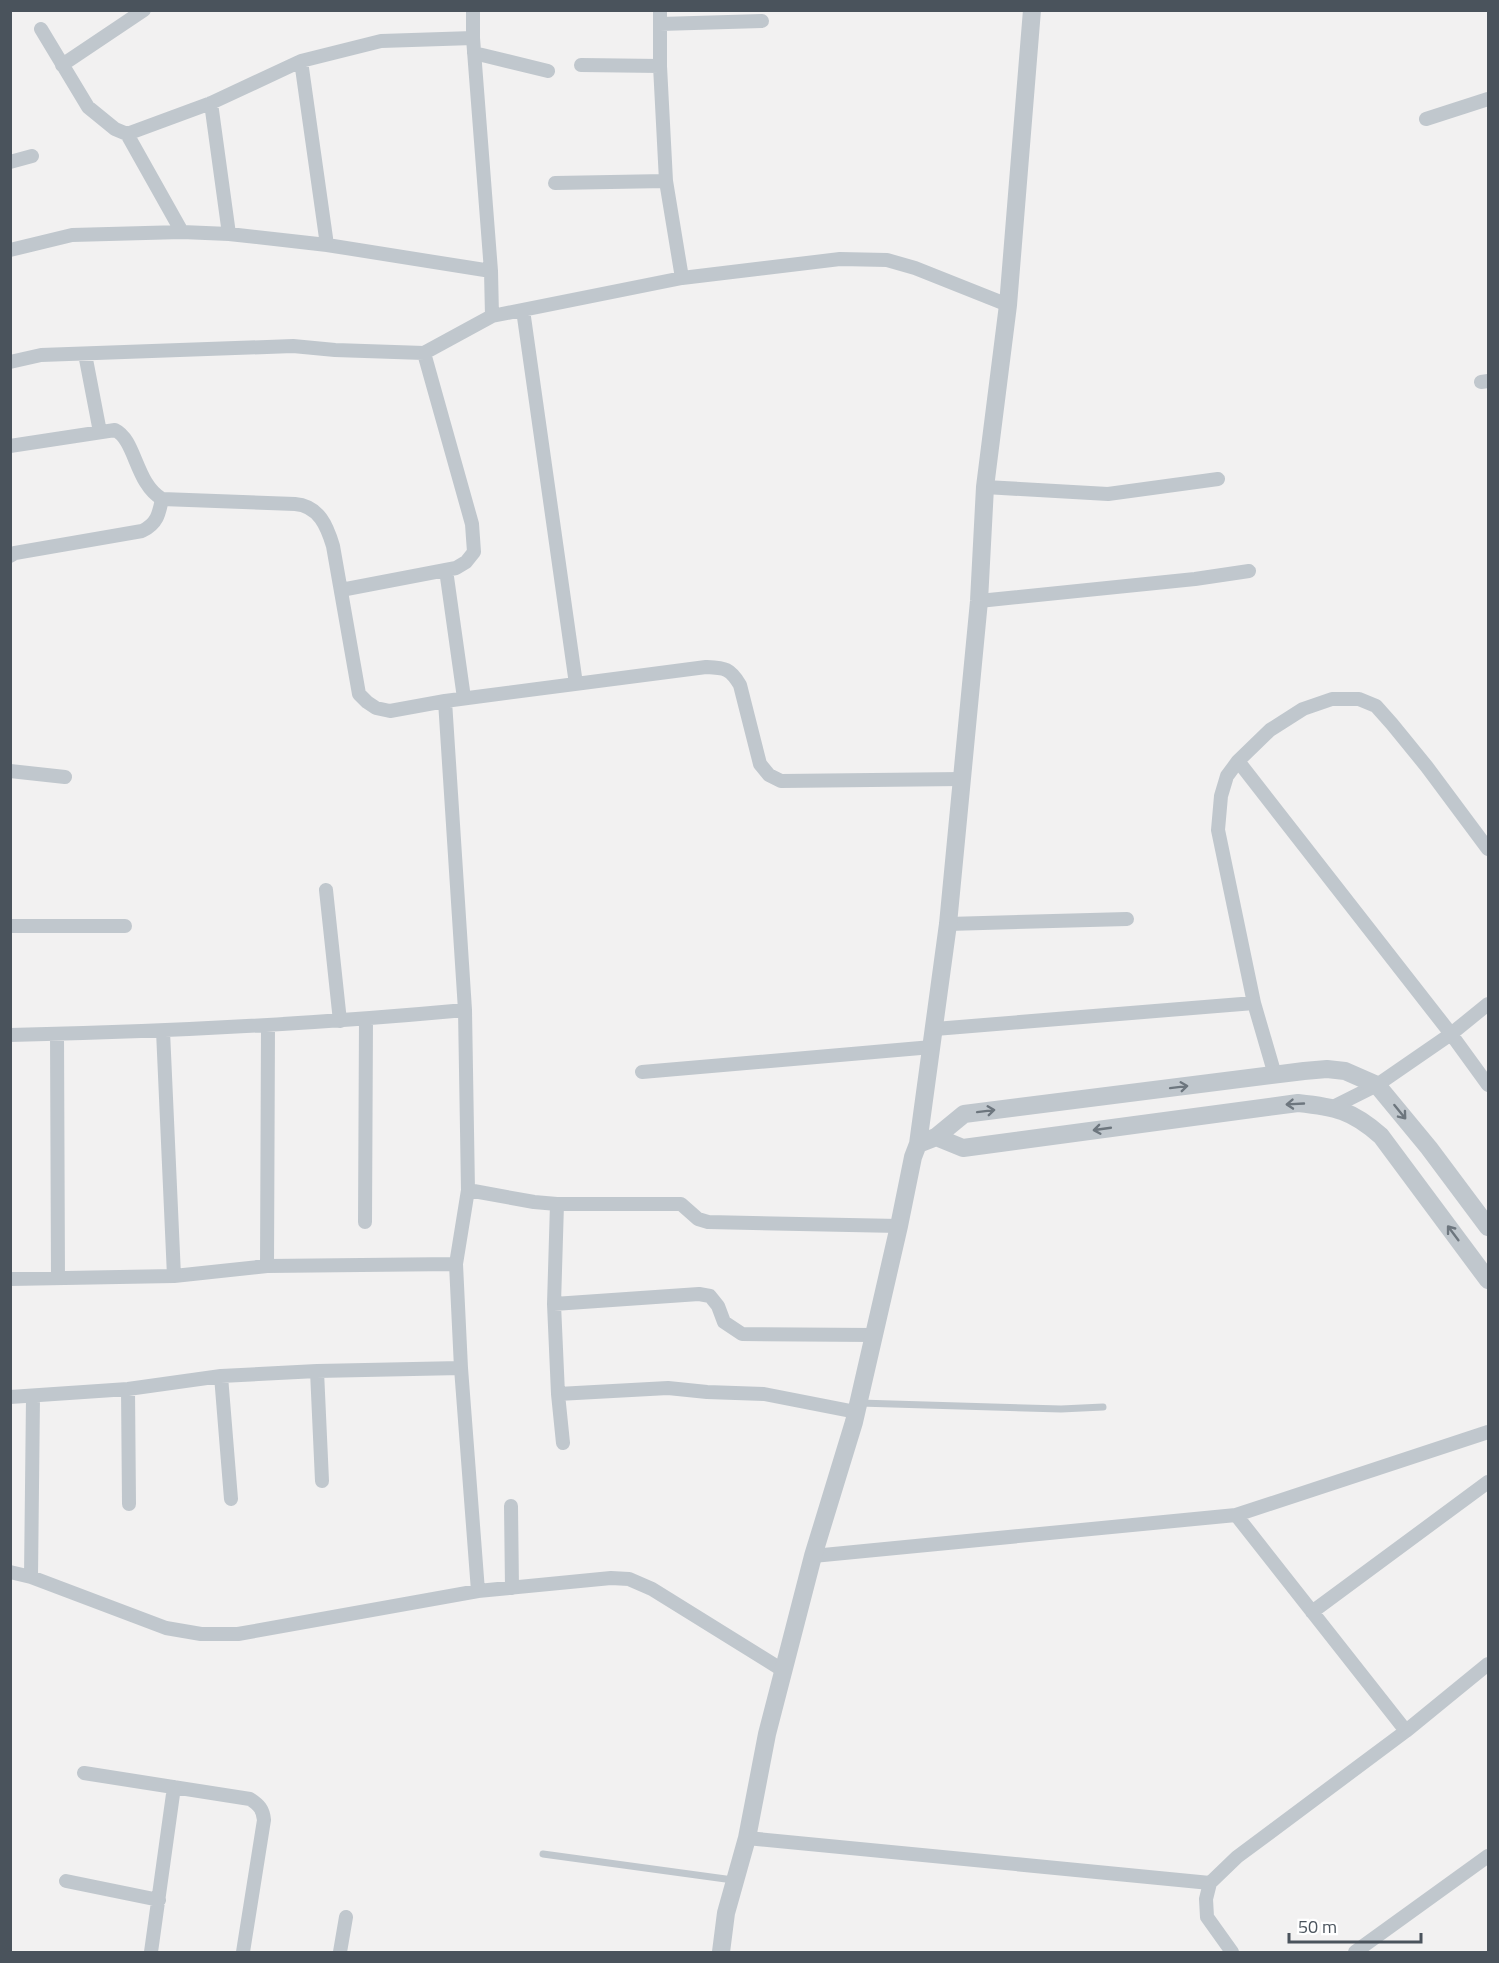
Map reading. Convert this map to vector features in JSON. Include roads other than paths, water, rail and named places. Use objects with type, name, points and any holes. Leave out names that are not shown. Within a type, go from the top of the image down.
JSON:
[{"type":"street","points":[[62,65],[144,10]]},
{"type":"street","points":[[473,10],[474,53],[492,271],[492,316]]},
{"type":"street","points":[[721,1953],[726,1913],[747,1839],[767,1734],[813,1556],[857,1407],[913,1157],[918,1144],[948,924],[979,601],[986,487],[1008,305],[1032,10]]},
{"type":"street","points":[[682,278],[666,182],[660,17],[762,21]]},
{"type":"street","points":[[41,29],[88,107],[115,129],[127,134],[182,232]]},
{"type":"street","points":[[127,134],[211,103],[301,61],[381,41],[473,38]]},
{"type":"street","points":[[474,53],[548,71]]},
{"type":"street","points":[[301,61],[327,245]]},
{"type":"street","points":[[581,64],[660,66]]},
{"type":"street","points":[[1426,119],[1488,99]]},
{"type":"street","points":[[211,103],[229,234]]},
{"type":"street","points":[[10,162],[32,156]]},
{"type":"street","points":[[555,183],[666,182]]},
{"type":"street","points":[[10,249],[72,235],[182,232],[229,234],[327,245],[492,271]]},
{"type":"street","points":[[10,362],[41,356],[293,346],[424,353],[492,316],[682,278],[840,259],[887,260],[915,268],[1008,305]]},
{"type":"street","points":[[523,310],[576,684]]},
{"type":"street","points":[[341,590],[456,568],[466,562],[474,552],[474,536],[424,353]]},
{"type":"street","points":[[85,354],[100,432]]},
{"type":"street","points":[[10,446],[115,430],[122,433],[148,488],[162,499],[295,504],[312,509],[320,516],[328,529],[333,546],[359,694],[376,708],[390,711],[445,700],[706,667],[725,668],[735,675],[740,685],[760,764],[769,775],[781,781],[962,779]]},
{"type":"street","points":[[986,487],[1108,494],[1218,479]]},
{"type":"street","points":[[10,556],[15,553],[142,531],[156,521],[162,499]]},
{"type":"street","points":[[446,570],[464,698]]},
{"type":"street","points":[[979,601],[1195,579],[1248,571]]},
{"type":"street","points":[[1275,1075],[1254,1004],[1218,830],[1221,796],[1227,776],[1238,762],[1270,730],[1303,709],[1332,699],[1359,699],[1376,706],[1392,724],[1488,849]]},
{"type":"street","points":[[445,700],[465,1010],[468,1190],[456,1264],[461,1368],[478,1592]]},
{"type":"street","points":[[1238,762],[1451,1034],[1488,1085]]},
{"type":"street","points":[[10,771],[65,777]]},
{"type":"street","points":[[326,890],[340,1021]]},
{"type":"street","points":[[948,924],[1127,919]]},
{"type":"street","points":[[10,926],[125,926]]},
{"type":"street","points":[[642,1072],[1254,1004]]},
{"type":"street","points":[[1333,1107],[1377,1085],[1451,1034],[1488,1004]]},
{"type":"street","points":[[10,1035],[268,1026],[465,1010]]},
{"type":"street","points":[[365,1222],[366,1019]]},
{"type":"street","points":[[267,1266],[268,1026]]},
{"type":"street","points":[[163,1031],[174,1276]]},
{"type":"street","points":[[57,1034],[58,1278]]},
{"type":"street","points":[[918,1144],[936,1137],[964,1114],[1327,1069],[1345,1071],[1377,1085],[1429,1148],[1488,1227]]},
{"type":"street","points":[[936,1137],[963,1148],[1298,1102],[1333,1107],[1364,1121],[1381,1136],[1488,1280]]},
{"type":"street","points":[[468,1190],[557,1204],[681,1204],[698,1219],[708,1222],[899,1226]]},
{"type":"street","points":[[557,1204],[554,1304],[558,1394],[563,1443]]},
{"type":"street","points":[[10,1280],[174,1276],[267,1266],[456,1264]]},
{"type":"street","points":[[554,1304],[699,1294],[710,1296],[718,1306],[724,1322],[742,1334],[874,1335]]},
{"type":"street","points":[[10,1397],[128,1389],[221,1376],[461,1368]]},
{"type":"street","points":[[317,1371],[322,1481]]},
{"type":"street","points":[[221,1376],[231,1499]]},
{"type":"street","points":[[558,1394],[669,1388],[764,1394],[857,1407]]},
{"type":"street","points":[[128,1389],[129,1504]]},
{"type":"street","points":[[31,1577],[33,1397]]},
{"type":"street","points":[[813,1556],[1236,1515],[1488,1432]]},
{"type":"street","points":[[1312,1612],[1488,1482]]},
{"type":"street","points":[[511,1506],[512,1588]]},
{"type":"street","points":[[1236,1515],[1406,1731]]},
{"type":"street","points":[[10,1572],[31,1577],[166,1628],[201,1634],[238,1634],[478,1592],[611,1578],[629,1579],[652,1589],[784,1671]]},
{"type":"street","points":[[1232,1953],[1207,1917],[1206,1899],[1210,1883],[1237,1857],[1406,1731],[1488,1665]]},
{"type":"street","points":[[84,1773],[250,1799],[258,1804],[264,1812],[264,1820],[243,1953]]},
{"type":"street","points":[[151,1953],[174,1787]]},
{"type":"street","points":[[747,1839],[1210,1883]]},
{"type":"street","points":[[1355,1953],[1488,1856]]},
{"type":"street","points":[[66,1881],[159,1900]]},
{"type":"street","points":[[340,1953],[346,1917]]},
{"type":"lane","points":[[857,1407],[1061,1409],[1103,1407]]},
{"type":"lane","points":[[543,1854],[735,1880]]}]
